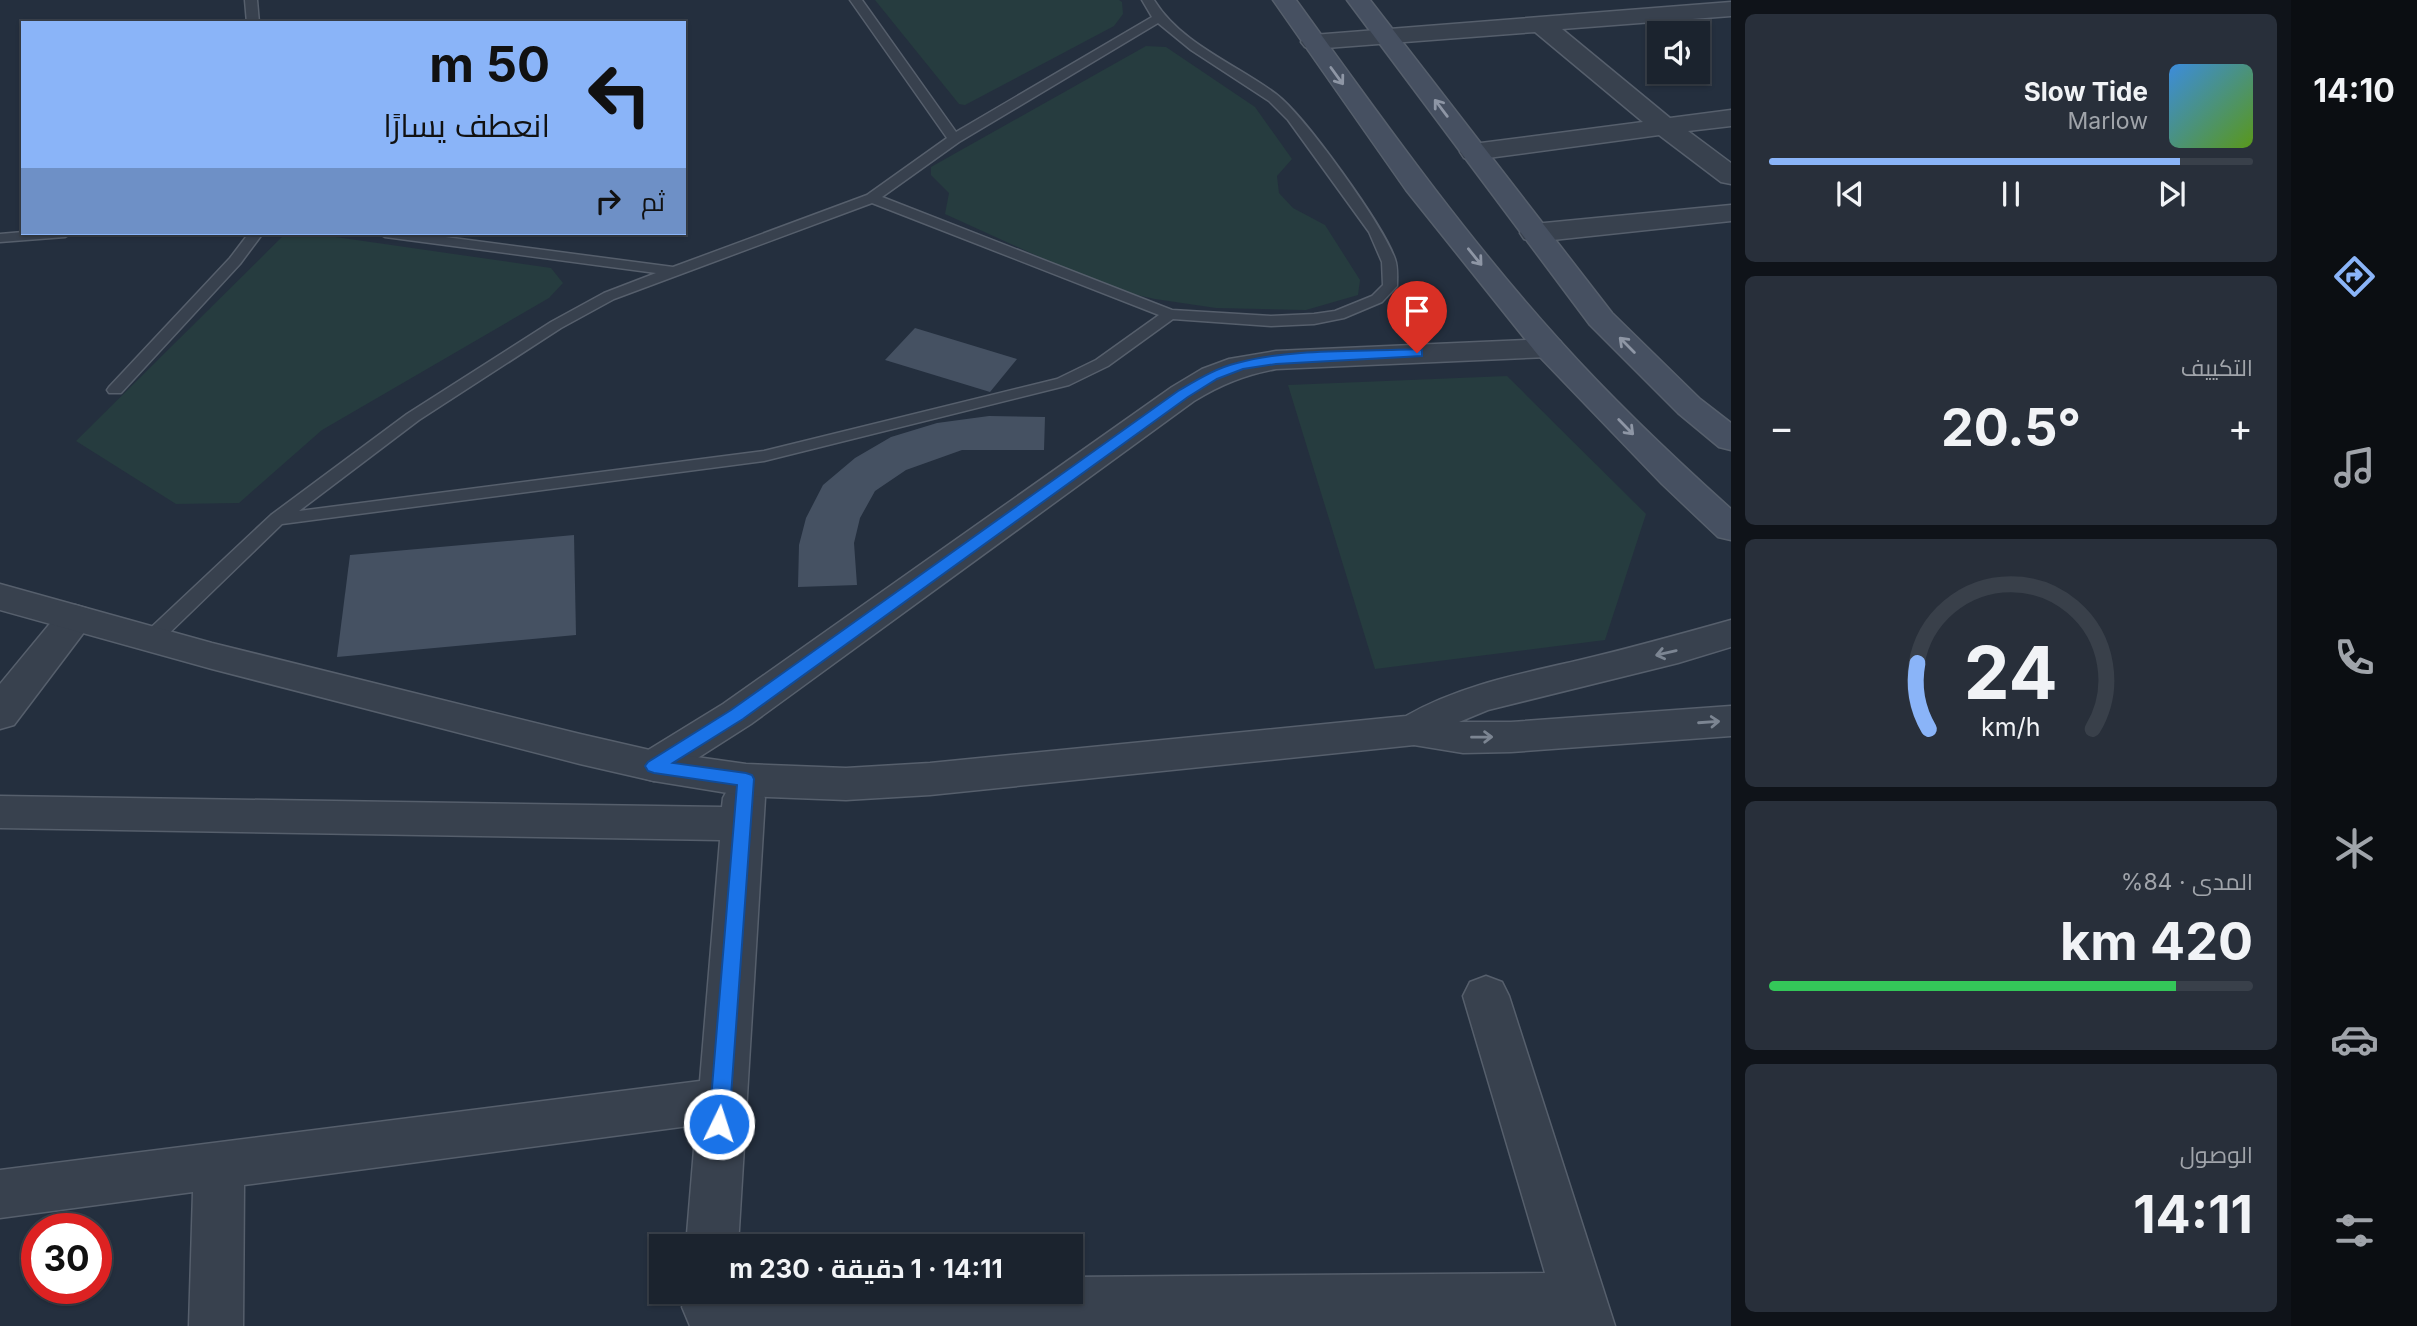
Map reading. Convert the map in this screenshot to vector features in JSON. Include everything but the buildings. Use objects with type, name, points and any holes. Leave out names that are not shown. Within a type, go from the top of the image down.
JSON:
[{"type":"main road","points":[[1284,0],[1416,184],[1549,348],[1674,476],[1731,529]]},
{"type":"main road","points":[[1358,0],[1601,319],[1689,406],[1731,440]]},
{"type":"street","points":[[1313,43],[1731,9]]},
{"type":"street","points":[[1544,26],[1665,127],[1731,176]]},
{"type":"street","points":[[1473,152],[1731,118]]},
{"type":"street","points":[[1534,233],[1731,213]]},
{"type":"street","points":[[654,766],[737,714],[1183,394],[1213,376],[1240,366],[1300,358],[1549,348]]},
{"type":"street","points":[[0,597],[151,639],[654,766],[746,779],[846,784],[930,779],[1414,730],[1463,738],[1511,737],[1731,720]]},
{"type":"street","points":[[0,715],[75,618]]},
{"type":"street","points":[[1414,730],[1450,709],[1480,698],[1678,650],[1731,633]]},
{"type":"street","points":[[713,1234],[746,779]]},
{"type":"street","points":[[0,812],[742,824]]},
{"type":"street","points":[[709,1308],[1583,1312],[1486,996]]},
{"type":"street","points":[[0,1194],[721,1100]]},
{"type":"street","points":[[215,1326],[219,1164]]},
{"type":"lane","points":[[251,0],[253,21]]},
{"type":"lane","points":[[856,0],[954,139]]},
{"type":"lane","points":[[872,198],[1170,314],[1271,321],[1314,319],[1339,314],[1377,299],[1390,286],[1389,262],[1376,232],[1293,117],[1273,99],[1195,47],[1159,18],[1148,0]]},
{"type":"lane","points":[[151,639],[277,519],[413,417],[556,325],[609,296],[872,198],[954,139],[1159,18]]},
{"type":"lane","points":[[0,237],[32,235]]},
{"type":"lane","points":[[116,390],[235,261],[254,235]]},
{"type":"lane","points":[[400,235],[673,271]]},
{"type":"lane","points":[[277,519],[695,466],[777,453],[1063,382],[1102,363],[1170,314]]},
{"type":"green space","points":[[875,0],[1119,0],[1122,2],[1123,14],[1114,26],[965,105],[959,104]]},
{"type":"green space","points":[[1146,46],[1166,47],[1255,107],[1292,159],[1277,176],[1279,193],[1293,208],[1325,225],[1360,280],[1358,295],[1306,310],[1216,308],[1155,299],[1110,289],[945,214],[949,193],[931,175],[931,167]]},
{"type":"green space","points":[[284,235],[322,235],[551,268],[563,283],[549,298],[322,430],[239,503],[176,504],[76,441]]},
{"type":"green space","points":[[1507,376],[1646,514],[1605,640],[1375,669],[1288,385]]},
{"type":"route","points":[[719,1124],[746,779],[654,766],[737,714],[1183,394],[1213,376],[1240,366],[1276,360],[1417,353]]}]
